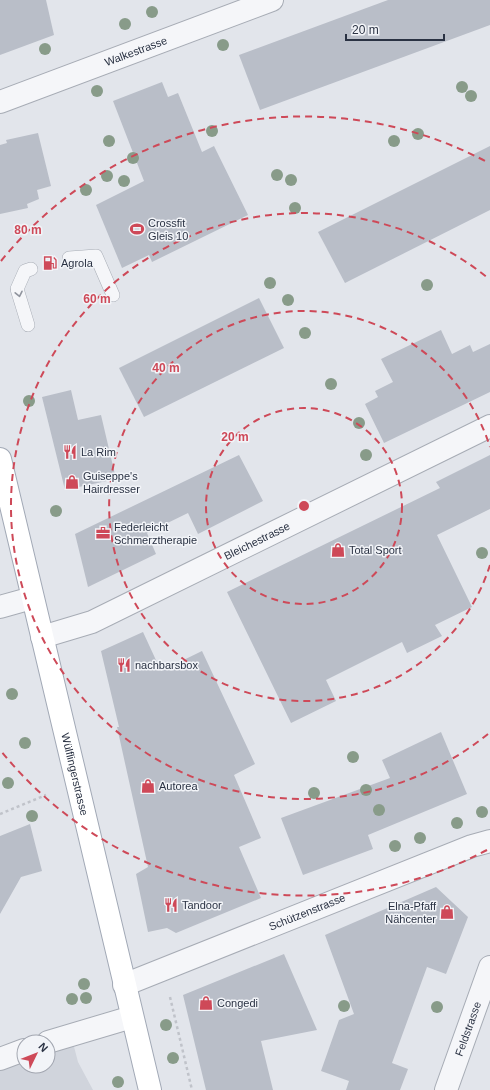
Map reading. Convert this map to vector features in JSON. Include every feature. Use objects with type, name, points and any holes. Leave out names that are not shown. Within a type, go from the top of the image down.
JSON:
[{"type":"main road","name":"Wülflingerstrasse","points":[[0,459],[150,1090]]},
{"type":"street","name":"Walkestrasse","points":[[0,102],[272,0]]},
{"type":"street","name":"Bleichestrasse","points":[[42,637],[92,622],[490,426]]},
{"type":"street","points":[[0,607],[32,598]]},
{"type":"street","name":"Schützenstrasse","points":[[124,985],[472,846],[490,842]]},
{"type":"street","name":"Feldstrasse","points":[[446,1090],[490,967]]},
{"type":"street","points":[[56,1040],[132,1016]]},
{"type":"street","points":[[0,1059],[16,1053]]},
{"type":"lane","points":[[69,258],[96,256],[113,295]]},
{"type":"lane","points":[[28,325],[17,289],[25,270],[32,269]]},
{"type":"path","points":[[0,814],[46,795]]},
{"type":"path","points":[[163,969],[192,1090]]},
{"type":"shaded area","points":[[71,1035],[78,1062],[93,1090],[0,1090],[0,1059],[16,1053],[16,1074],[56,1074],[56,1040]]},
{"type":"building","points":[[0,0],[46,0],[54,35],[0,55]]},
{"type":"building","points":[[388,0],[490,0],[490,25],[260,110],[239,55]]},
{"type":"building","points":[[162,82],[168,97],[178,93],[202,152],[214,146],[248,215],[152,262],[149,255],[122,268],[96,205],[144,181],[113,101]]},
{"type":"building","points":[[38,133],[51,186],[37,190],[39,199],[27,204],[28,208],[0,214],[0,145],[7,143],[6,140]]},
{"type":"building","points":[[490,146],[490,210],[345,283],[318,232]]},
{"type":"building","points":[[259,298],[284,348],[144,417],[119,368]]},
{"type":"building","points":[[441,330],[452,354],[470,345],[473,352],[490,344],[490,392],[384,443],[365,404],[378,397],[375,391],[393,382],[381,359]]},
{"type":"building","points":[[71,390],[78,420],[101,415],[116,479],[65,490],[42,397]]},
{"type":"building","points":[[239,455],[263,501],[198,534],[188,513],[147,533],[156,554],[88,587],[75,534]]},
{"type":"building","points":[[490,455],[490,509],[437,535],[472,607],[435,625],[442,636],[407,653],[402,642],[326,680],[336,701],[291,723],[227,592],[440,488],[436,482]]},
{"type":"building","points":[[143,632],[161,671],[202,651],[255,764],[234,775],[261,838],[239,847],[261,898],[176,933],[167,928],[148,932],[136,874],[148,867],[117,727],[119,727],[101,651]]},
{"type":"building","points":[[441,732],[467,794],[368,835],[373,849],[303,875],[281,818],[390,778],[382,760]]},
{"type":"building","points":[[30,824],[42,871],[21,877],[0,914],[0,836]]},
{"type":"building","points":[[436,887],[468,917],[446,974],[427,967],[392,1063],[408,1069],[400,1090],[346,1090],[349,1081],[321,1071],[339,1020],[354,1014],[325,935]]},
{"type":"building","points":[[284,954],[317,1030],[261,1041],[273,1090],[206,1090],[183,995]]},
{"type":"place","name":"Crossfit Gleis 10","points":[[137,229]]},
{"type":"place","name":"Agrola","points":[[50,263]]},
{"type":"place","name":"La Rim","points":[[70,452]]},
{"type":"place","name":"Guiseppe's Hairdresser","points":[[72,482]]},
{"type":"place","name":"Federleicht Schmerztherapie","points":[[103,533]]},
{"type":"place","name":"Total Sport","points":[[338,550]]},
{"type":"place","name":"nachbarsbox","points":[[124,665]]},
{"type":"place","name":"Autorea","points":[[148,786]]},
{"type":"place","name":"Tandoor","points":[[171,905]]},
{"type":"place","name":"Elna-Pfaff Nähcenter","points":[[447,912]]},
{"type":"place","name":"Congedi","points":[[206,1003]]}]
